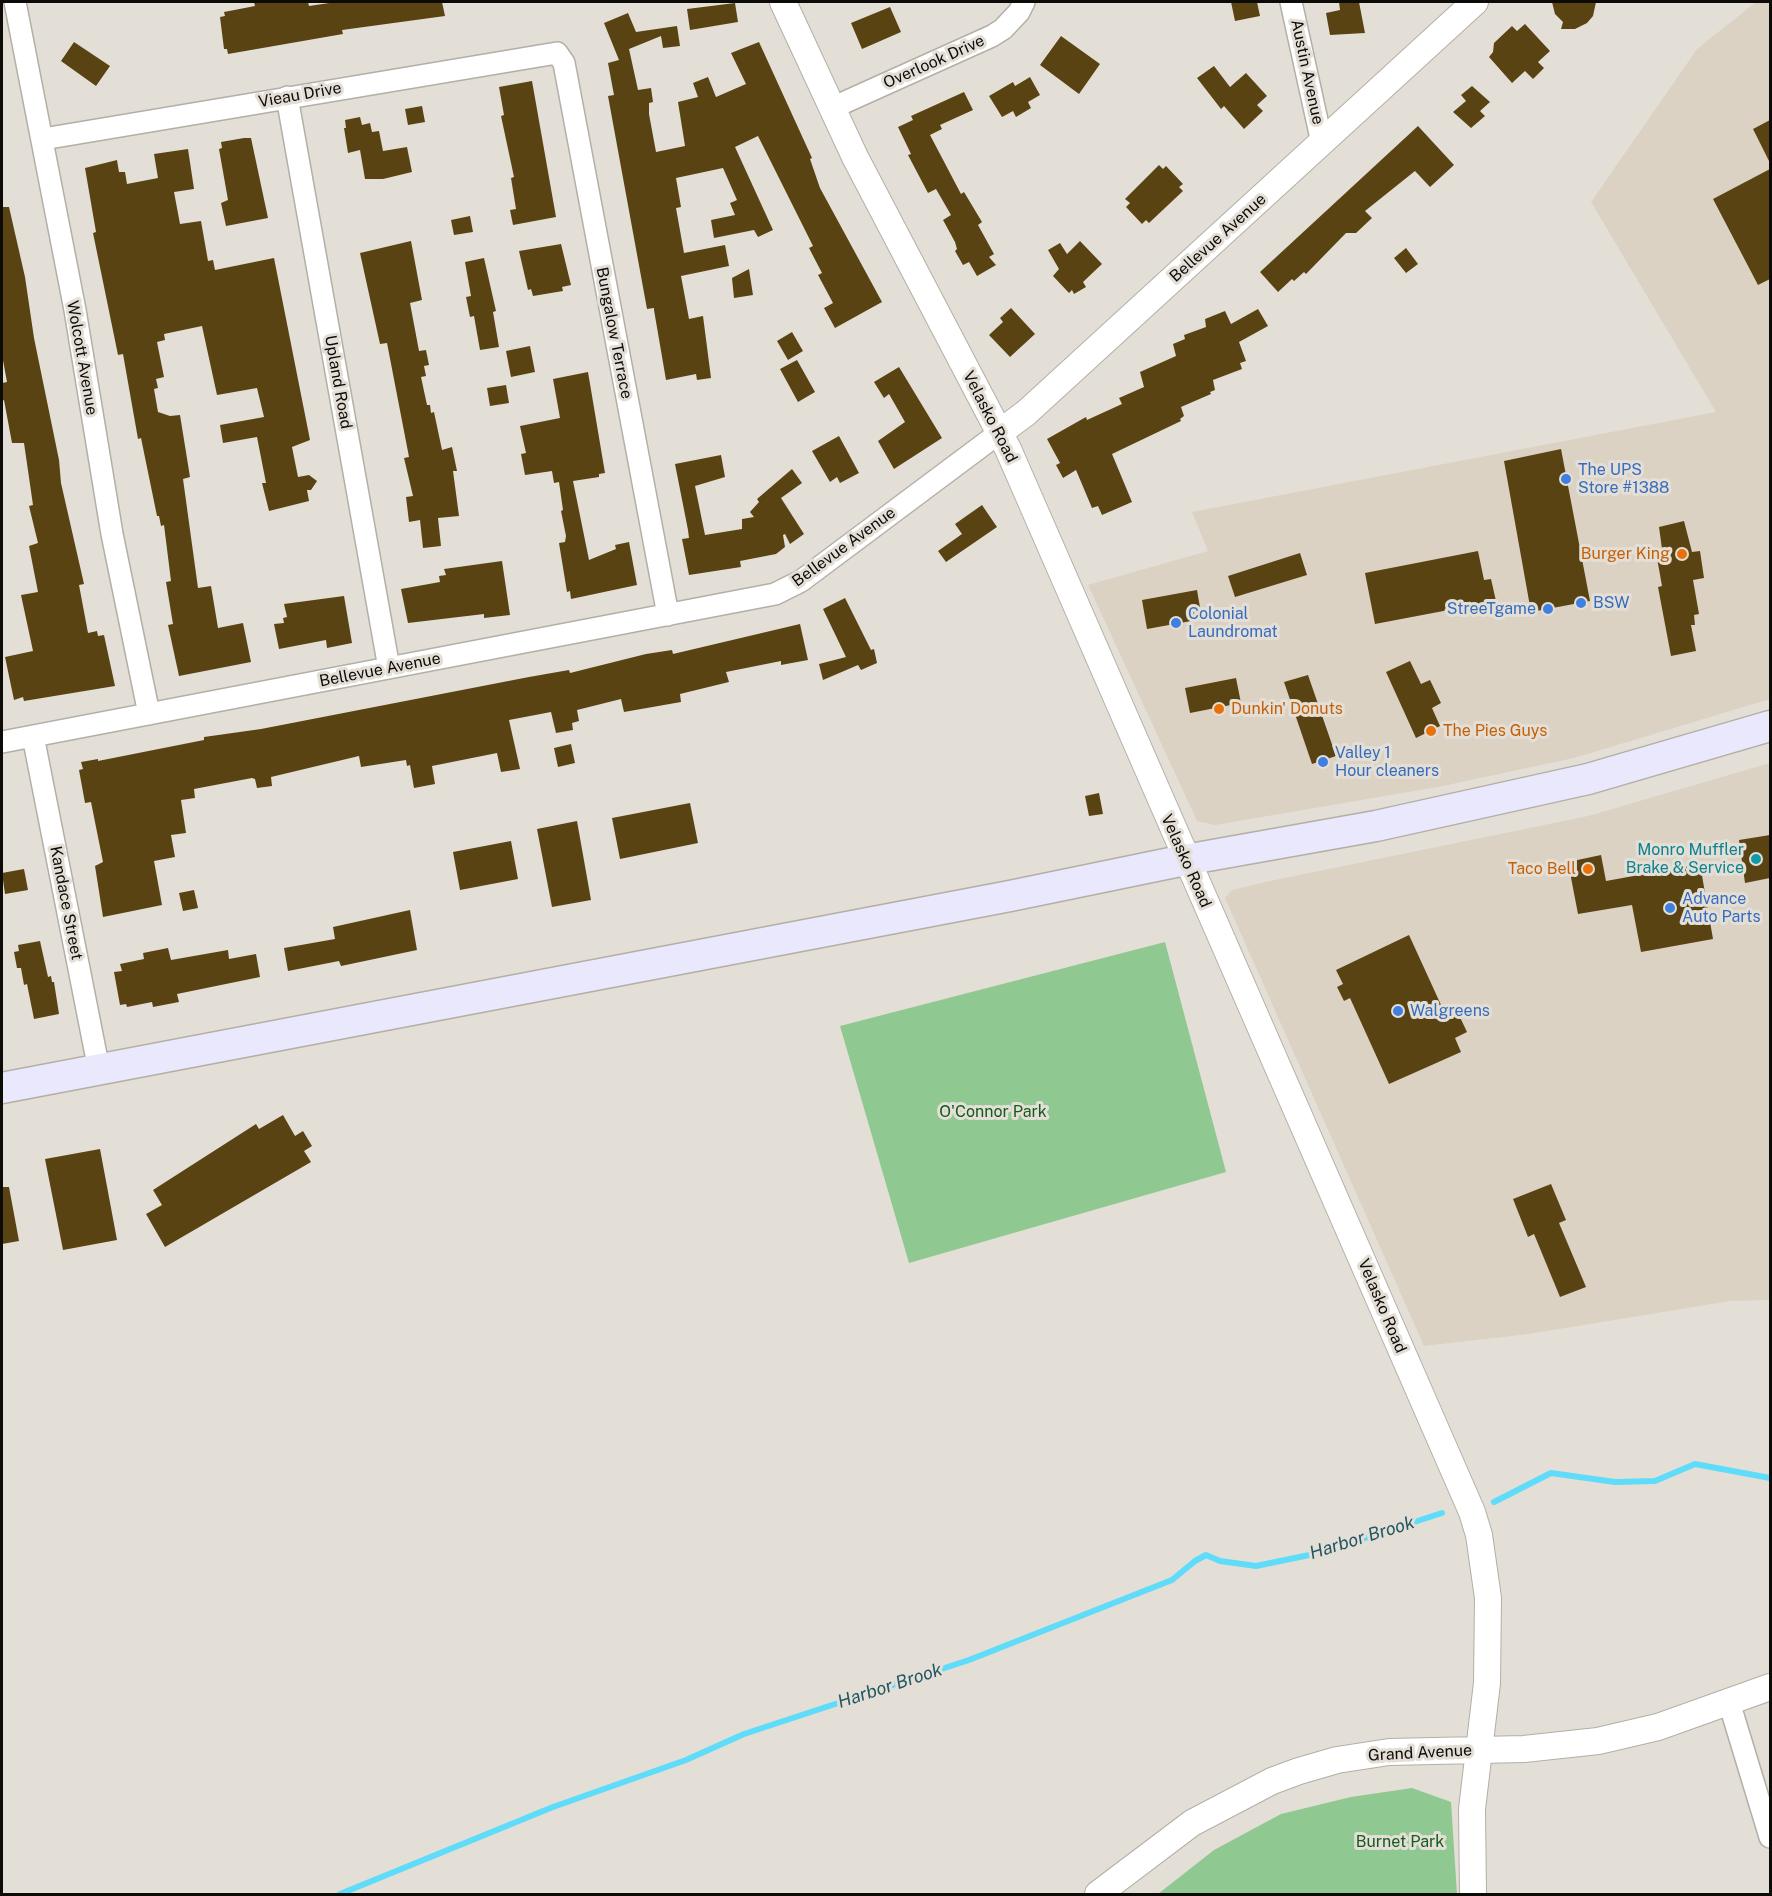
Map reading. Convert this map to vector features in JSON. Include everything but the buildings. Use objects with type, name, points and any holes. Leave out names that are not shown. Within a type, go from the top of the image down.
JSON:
[{"type":"main road","points":[[2,1088],[999,898],[1185,860],[1376,826],[1588,779],[1770,726]]},
{"type":"street","name":"Wolcott Avenue","points":[[15,2],[43,139],[112,534],[149,714]]},
{"type":"street","name":"Velasko Road","points":[[783,2],[855,157],[999,433],[1472,1512],[1479,1535],[1488,1598],[1487,1683],[1472,1809],[1473,1894]]},
{"type":"street","name":"Overlook Drive","points":[[832,108],[992,36],[1003,29],[1019,12],[1024,2]]},
{"type":"street","name":"Austin Avenue","points":[[1291,2],[1322,143]]},
{"type":"street","name":"Bellevue Avenue","points":[[2,742],[775,594],[801,580],[1026,413],[1475,2]]},
{"type":"street","name":"Vieau Drive","points":[[43,139],[557,53]]},
{"type":"street","name":"Bungalow Terrace","points":[[557,53],[564,63],[668,615]]},
{"type":"street","name":"Upland Road","points":[[287,97],[389,668]]},
{"type":"street","name":"Kandace Street","points":[[33,736],[99,1070]]},
{"type":"street","name":"Grand Avenue","points":[[1098,1894],[1192,1822],[1278,1779],[1337,1760],[1369,1755],[1524,1749],[1598,1741],[1658,1727],[1770,1687]]},
{"type":"street","points":[[1729,1702],[1767,1810],[1770,1837]]},
{"type":"shaded area","points":[[1756,2],[1770,2],[1770,699],[1574,758],[1438,787],[1215,825],[1197,821],[1088,585],[1208,551],[1192,512],[1716,412],[1591,202],[1697,49]]},
{"type":"shaded area","points":[[1770,763],[1770,1300],[1730,1301],[1529,1334],[1424,1346],[1225,898],[1232,890],[1270,881],[1588,816]]},
{"type":"green space","name":"O'Connor Park","points":[[1165,942],[1226,1172],[909,1263],[840,1026]]},
{"type":"green space","name":"Burnet Park","points":[[1412,1788],[1451,1802],[1457,1894],[1158,1894],[1214,1850],[1281,1814],[1351,1797]]},
{"type":"waterway","name":"Harbor Brook","points":[[1494,1502],[1551,1473],[1615,1482],[1655,1481],[1695,1464],[1770,1478]]},
{"type":"waterway","name":"Harbor Brook","points":[[340,1894],[553,1807],[686,1760],[744,1734],[969,1660],[1172,1580],[1206,1555],[1220,1561],[1256,1566],[1319,1553],[1442,1513]]},
{"type":"place","name":"The UPS Store #1388","points":[[1566,479]]},
{"type":"place","name":"Burger King","points":[[1682,554]]},
{"type":"place","name":"BSW","points":[[1581,603]]},
{"type":"place","name":"StreeTgame","points":[[1548,609]]},
{"type":"place","name":"Colonial Laundromat","points":[[1176,623]]},
{"type":"place","name":"Dunkin' Donuts","points":[[1219,709]]},
{"type":"place","name":"The Pies Guys","points":[[1431,731]]},
{"type":"place","name":"Valley 1 Hour cleaners","points":[[1323,762]]},
{"type":"place","name":"Monro Muffler Brake & Service","points":[[1756,859]]},
{"type":"place","name":"Taco Bell","points":[[1588,869]]},
{"type":"place","name":"Advance Auto Parts","points":[[1670,908]]},
{"type":"place","name":"Walgreens","points":[[1398,1011]]}]
